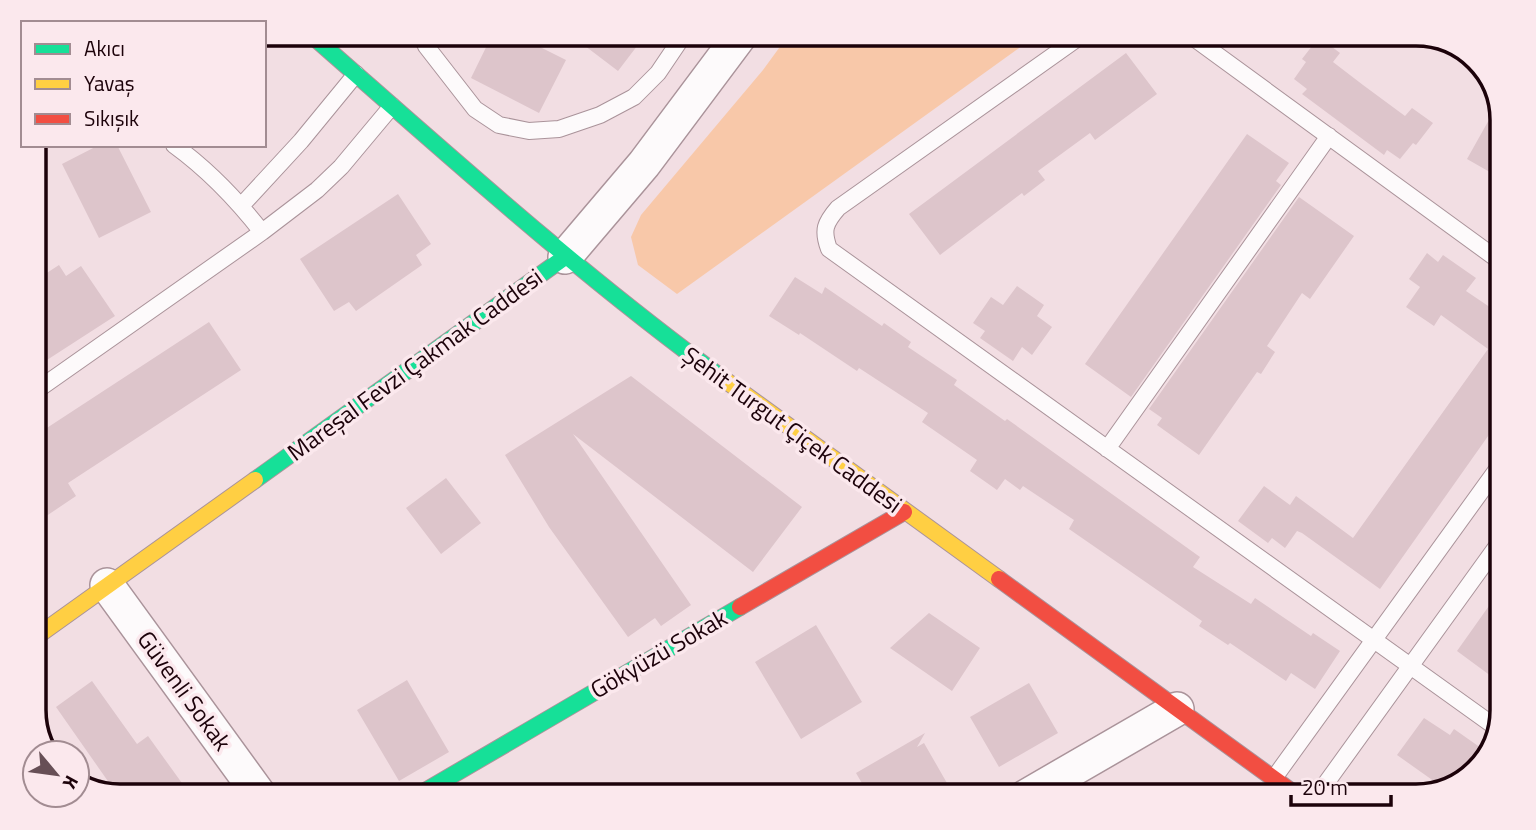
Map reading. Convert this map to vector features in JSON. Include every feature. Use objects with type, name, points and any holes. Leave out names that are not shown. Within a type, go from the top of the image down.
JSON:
[{"type":"street","name":"Şehit Turgut Çiçek Caddesi","points":[[324,46],[565,257],[648,324],[1280,784]]},
{"type":"street","name":"Mareşal Fevzi Çakmak Caddesi","points":[[46,630],[565,257],[645,164],[732,46]]},
{"type":"street","name":"Gökyüzü Sokak","points":[[437,784],[904,512]]},
{"type":"street","name":"Güvenli Sokak","points":[[107,585],[252,784]]},
{"type":"street","points":[[1047,784],[1177,709]]},
{"type":"lane","points":[[428,46],[450,79],[475,109],[499,125],[529,131],[559,129],[600,115],[634,97],[658,73],[676,46]]},
{"type":"lane","points":[[1067,46],[838,208],[826,221],[823,234],[829,249],[1489,723]]},
{"type":"lane","points":[[1205,46],[1490,247]]},
{"type":"lane","points":[[241,206],[301,141],[356,74]]},
{"type":"lane","points":[[46,384],[262,232],[317,190],[341,167],[392,106]]},
{"type":"lane","points":[[1107,449],[1329,136]]},
{"type":"lane","points":[[177,147],[241,206],[262,232]]},
{"type":"lane","points":[[1273,779],[1490,479]]},
{"type":"lane","points":[[1325,784],[1490,556]]},
{"type":"shaded area","points":[[781,46],[1022,46],[677,294],[638,265],[631,237],[641,215]]},
{"type":"building","points":[[487,46],[538,46],[566,60],[539,113],[471,78]]},
{"type":"building","points":[[585,46],[637,46],[618,71]]},
{"type":"building","points":[[1312,46],[1331,46],[1340,53],[1333,62],[1363,85],[1405,116],[1412,108],[1433,123],[1416,145],[1413,143],[1400,159],[1387,150],[1384,155],[1302,94],[1307,89],[1294,79],[1306,62],[1302,59]]},
{"type":"building","points":[[1126,53],[1157,94],[1095,140],[1090,133],[1038,171],[1045,180],[1024,196],[1022,193],[940,255],[909,214]]},
{"type":"building","points":[[1490,118],[1490,172],[1467,159]]},
{"type":"building","points":[[1247,134],[1289,163],[1276,181],[1281,185],[1131,397],[1085,364]]},
{"type":"building","points":[[95,147],[118,147],[151,212],[99,238],[62,164]]},
{"type":"building","points":[[398,194],[431,244],[416,255],[422,265],[356,311],[349,302],[334,311],[300,259]]},
{"type":"building","points":[[1299,197],[1354,236],[1310,299],[1302,293],[1267,346],[1275,352],[1261,374],[1257,372],[1199,455],[1157,425],[1162,418],[1149,409]]},
{"type":"building","points":[[1427,253],[1438,262],[1443,255],[1476,278],[1466,291],[1490,307],[1490,433],[1380,589],[1302,533],[1297,531],[1285,548],[1272,538],[1268,543],[1238,521],[1264,486],[1290,505],[1296,496],[1353,538],[1488,349],[1441,315],[1434,326],[1406,307],[1420,287],[1409,279]]},
{"type":"building","points":[[59,265],[66,276],[81,266],[115,316],[46,361],[46,274]]},
{"type":"building","points":[[795,277],[822,294],[825,287],[882,326],[884,323],[911,342],[908,347],[957,380],[954,385],[1005,421],[1007,419],[1200,557],[1193,567],[1251,604],[1255,598],[1311,636],[1313,633],[1340,651],[1315,689],[1291,673],[1286,681],[1230,643],[1228,645],[1199,626],[1202,621],[1069,529],[1074,520],[1023,486],[1020,490],[1005,479],[997,490],[970,471],[977,460],[922,422],[928,413],[859,368],[857,371],[769,316]]},
{"type":"building","points":[[1017,286],[1044,305],[1037,316],[1052,327],[1032,355],[1022,347],[1013,361],[980,338],[985,331],[973,323],[991,297],[1003,305]]},
{"type":"building","points":[[209,322],[241,370],[68,483],[76,496],[46,516],[46,429]]},
{"type":"building","points":[[631,376],[802,507],[753,572],[573,434],[691,605],[661,626],[655,618],[628,637],[549,527],[505,455]]},
{"type":"building","points":[[446,478],[481,523],[441,554],[406,508]]},
{"type":"building","points":[[1490,604],[1490,675],[1457,651]]},
{"type":"building","points":[[929,613],[980,648],[952,691],[890,648]]},
{"type":"building","points":[[816,625],[862,702],[801,739],[755,662]]},
{"type":"building","points":[[407,680],[449,752],[399,781],[357,710]]},
{"type":"building","points":[[92,681],[137,744],[148,736],[183,784],[110,784],[91,757],[91,739],[78,739],[56,707]]},
{"type":"building","points":[[1029,683],[1058,733],[999,767],[970,717]]},
{"type":"building","points":[[1424,718],[1450,735],[1454,729],[1480,748],[1458,772],[1435,782],[1397,755]]},
{"type":"building","points":[[925,733],[917,747],[924,743],[948,784],[862,784],[856,773]]},
{"type":"traffic: fast","points":[[324,46],[565,255],[725,380]]},
{"type":"traffic: fast","points":[[255,480],[565,257]]},
{"type":"traffic: fast","points":[[437,784],[740,607]]},
{"type":"traffic: slow","points":[[725,380],[999,579]]},
{"type":"traffic: slow","points":[[46,630],[255,480]]},
{"type":"traffic: jam","points":[[740,607],[904,512]]},
{"type":"traffic: jam","points":[[999,579],[1281,784]]}]
